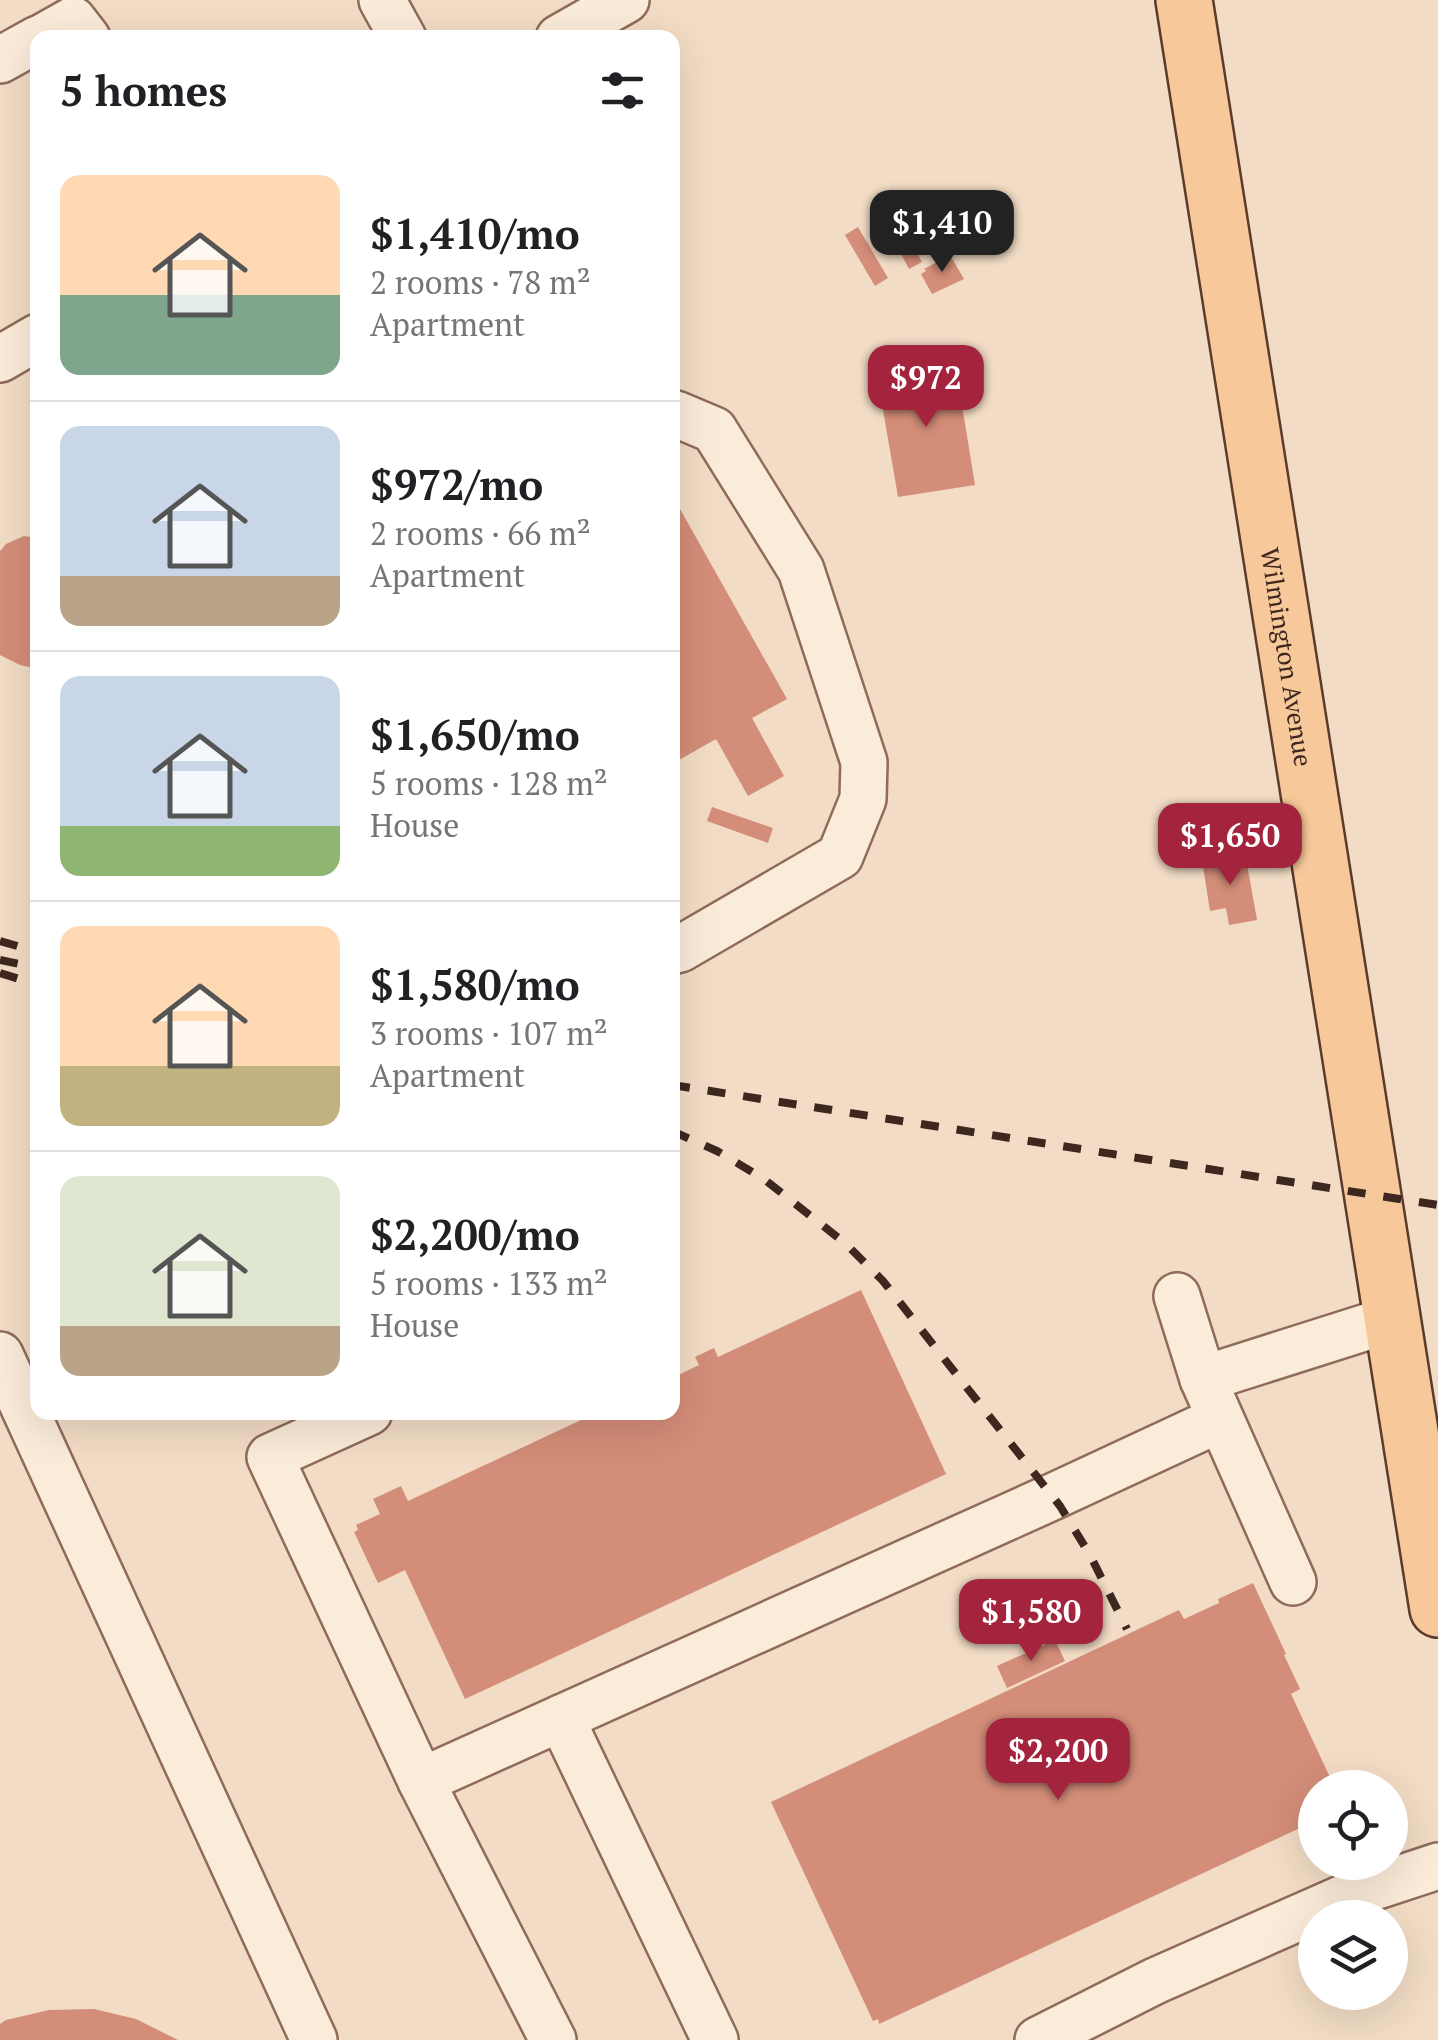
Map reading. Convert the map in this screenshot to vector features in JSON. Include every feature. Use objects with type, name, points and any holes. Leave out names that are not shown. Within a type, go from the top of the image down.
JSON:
[{"type":"main road","name":"Wilmington Avenue","points":[[1184,0],[1438,1610]]},
{"type":"street","points":[[382,0],[399,30]]},
{"type":"street","points":[[573,30],[626,0]]},
{"type":"street","points":[[54,30],[73,20],[80,30]]},
{"type":"street","points":[[0,60],[30,43]]},
{"type":"street","points":[[0,359],[30,342]]},
{"type":"street","points":[[680,416],[714,430],[800,570],[864,762],[864,799],[840,856],[680,948]]},
{"type":"street","points":[[1177,1296],[1212,1399],[1292,1582]]},
{"type":"street","points":[[421,1781],[1052,1498],[1212,1399],[1392,1319]]},
{"type":"street","points":[[0,1355],[314,2040]]},
{"type":"street","points":[[351,1420],[270,1457],[421,1781],[553,2040]]},
{"type":"street","points":[[561,1718],[715,2040]]},
{"type":"street","points":[[1038,2040],[1155,1981],[1350,1896],[1438,1866]]},
{"type":"building","points":[[892,207],[922,262],[909,269],[880,214]]},
{"type":"building","points":[[858,227],[888,278],[875,286],[845,235]]},
{"type":"building","points":[[950,255],[964,279],[932,294],[921,274]]},
{"type":"building","points":[[955,362],[975,485],[898,497],[877,375]]},
{"type":"building","points":[[680,509],[787,699],[752,718],[784,776],[748,796],[716,739],[680,759]]},
{"type":"building","points":[[30,537],[30,667],[0,655],[0,551],[6,544]]},
{"type":"building","points":[[712,807],[773,828],[768,843],[707,821]]},
{"type":"building","points":[[1245,853],[1257,920],[1229,925],[1226,908],[1210,911],[1202,860]]},
{"type":"building","points":[[861,1290],[946,1474],[465,1699],[405,1570],[378,1583],[354,1532],[358,1530],[356,1525],[380,1514],[373,1499],[401,1486],[408,1501],[581,1420],[680,1420],[680,1374],[699,1365],[695,1357],[714,1348],[718,1357]]},
{"type":"building","points":[[1253,1583],[1300,1689],[1291,1694],[1327,1770],[1298,1770],[1298,1829],[879,2024],[878,2019],[873,2021],[771,1802],[1179,1610],[1184,1619],[1219,1603],[1218,1599]]},
{"type":"building","points":[[1055,1640],[1065,1661],[1007,1688],[997,1666]]},
{"type":"building","points":[[94,2009],[136,2019],[178,2040],[0,2040],[0,2024],[6,2020],[49,2010]]},
{"type":"railway","points":[[0,941],[30,950]]},
{"type":"railway","points":[[0,960],[30,966]]},
{"type":"railway","points":[[0,973],[30,982]]},
{"type":"railway","points":[[680,1086],[1438,1205]]},
{"type":"railway","points":[[680,1135],[764,1179],[846,1244],[883,1281],[1060,1506],[1127,1629]]}]
